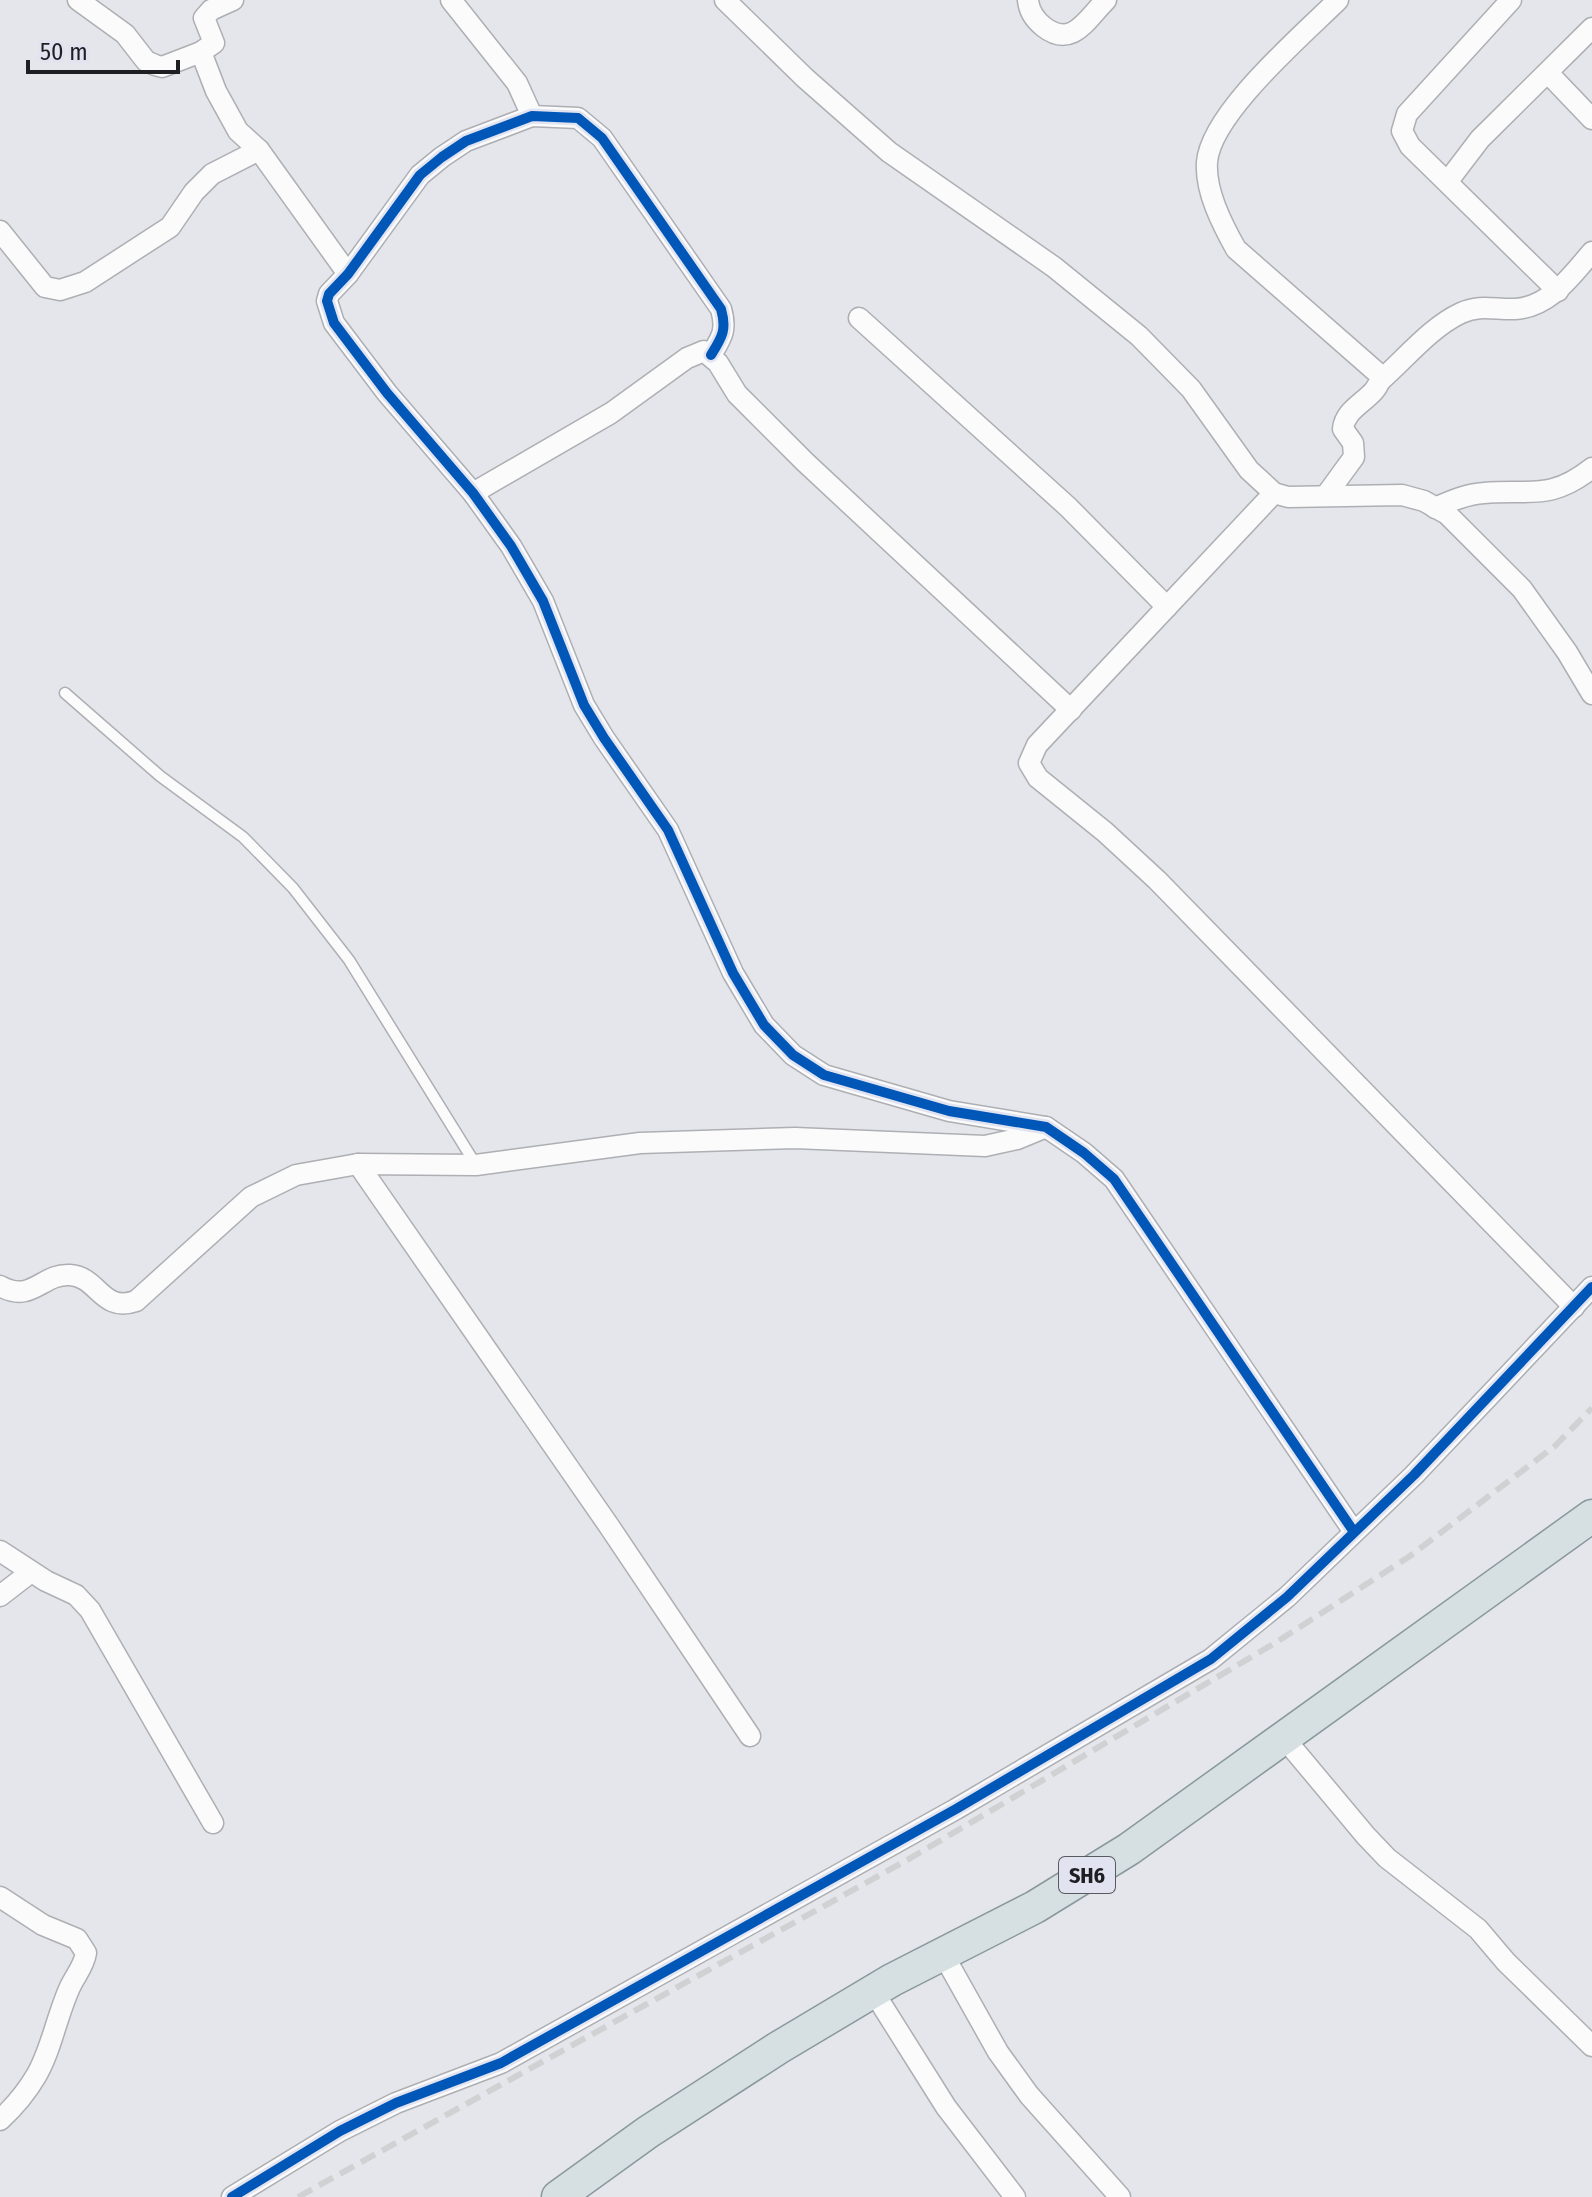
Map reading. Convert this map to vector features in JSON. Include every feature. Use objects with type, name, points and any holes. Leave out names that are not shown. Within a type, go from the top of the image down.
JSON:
[{"type":"main road","name":"SH6","points":[[558,2197],[648,2132],[873,1991],[1035,1907],[1129,1849],[1592,1516]]},
{"type":"street","points":[[78,0],[125,34],[146,61],[162,67],[201,52],[214,43],[204,22],[207,13],[233,0]]},
{"type":"street","points":[[451,0],[517,83],[532,116]]},
{"type":"street","points":[[725,0],[805,78],[889,152],[1054,267],[1139,336],[1191,389],[1249,470],[1274,493],[1288,497],[1402,495],[1447,514],[1522,589],[1567,652],[1592,694]]},
{"type":"street","points":[[1028,0],[1030,11],[1037,21],[1064,37],[1074,33],[1106,0]]},
{"type":"street","points":[[1338,0],[1240,99],[1214,138],[1207,159],[1208,179],[1224,228],[1236,249],[1379,371],[1381,380]]},
{"type":"street","points":[[1511,0],[1407,114],[1402,122],[1402,131],[1410,146],[1558,291]]},
{"type":"street","points":[[1448,181],[1480,139],[1592,28]]},
{"type":"street","points":[[201,52],[216,91],[232,120],[259,150],[348,274]]},
{"type":"street","points":[[1548,73],[1592,119]]},
{"type":"street","points":[[711,355],[725,333],[726,324],[721,309],[602,138],[578,118],[532,116],[466,141],[442,157],[420,175],[348,274],[329,294],[327,301],[334,323],[387,393],[473,493],[511,546],[543,601],[584,705],[668,830],[733,973],[764,1025],[793,1055],[824,1075],[949,1111],[1046,1127],[1084,1153],[1114,1179],[1354,1532]]},
{"type":"street","points":[[0,231],[45,287],[60,290],[85,282],[170,227],[194,192],[212,174],[259,150]]},
{"type":"street","points":[[1327,494],[1354,457],[1353,443],[1343,429],[1345,419],[1377,388],[1381,380],[1438,328],[1459,314],[1486,306],[1517,309],[1532,305],[1558,291],[1592,252]]},
{"type":"street","points":[[859,318],[1068,507],[1167,607]]},
{"type":"street","points":[[473,493],[611,413],[687,358],[704,351],[711,355],[737,394],[805,462],[1071,710]]},
{"type":"street","points":[[1435,508],[1482,493],[1546,492],[1573,482],[1592,468]]},
{"type":"street","points":[[1274,493],[1071,710],[1032,754],[1029,763],[1038,778],[1105,832],[1157,880],[1574,1307]]},
{"type":"street","points":[[0,1286],[13,1292],[26,1292],[58,1276],[79,1276],[113,1303],[125,1305],[136,1301],[251,1197],[296,1175],[358,1164],[476,1165],[640,1143],[795,1138],[985,1146],[1017,1139],[1046,1127]]},
{"type":"street","points":[[358,1164],[609,1526],[750,1736]]},
{"type":"street","points":[[232,2197],[340,2131],[396,2103],[501,2063],[956,1809],[1211,1659],[1287,1597],[1414,1475],[1592,1287]]},
{"type":"street","points":[[0,1551],[31,1572],[76,1595],[90,1610],[213,1823]]},
{"type":"street","points":[[0,1596],[31,1572]]},
{"type":"street","points":[[1284,1738],[1387,1858],[1478,1929],[1506,1962],[1592,2046]]},
{"type":"street","points":[[0,1897],[43,1925],[77,1939],[86,1953],[85,1961],[71,1983],[56,2019],[38,2073],[20,2100],[0,2120]]},
{"type":"street","points":[[943,1954],[1006,2063],[1029,2095],[1120,2197]]},
{"type":"street","points":[[873,1991],[946,2107],[1015,2197]]},
{"type":"lane","points":[[65,693],[160,776],[243,837],[293,888],[349,960],[476,1165]]},
{"type":"railway","points":[[298,2197],[909,1859],[1275,1643],[1410,1556],[1555,1446],[1592,1408]]},
{"type":"cycle path","points":[[711,355],[722,333],[724,323],[721,309],[602,138],[578,118],[532,116],[466,141],[442,157],[420,175],[348,274],[329,294],[327,301],[334,323],[387,393],[473,493],[511,546],[543,601],[584,705],[668,830],[733,973],[764,1025],[793,1055],[824,1075],[949,1111],[1046,1127],[1084,1153],[1114,1179],[1354,1532]]},
{"type":"cycle path","points":[[232,2197],[340,2131],[396,2103],[501,2063],[956,1809],[1211,1659],[1287,1597],[1414,1475],[1592,1287]]}]
